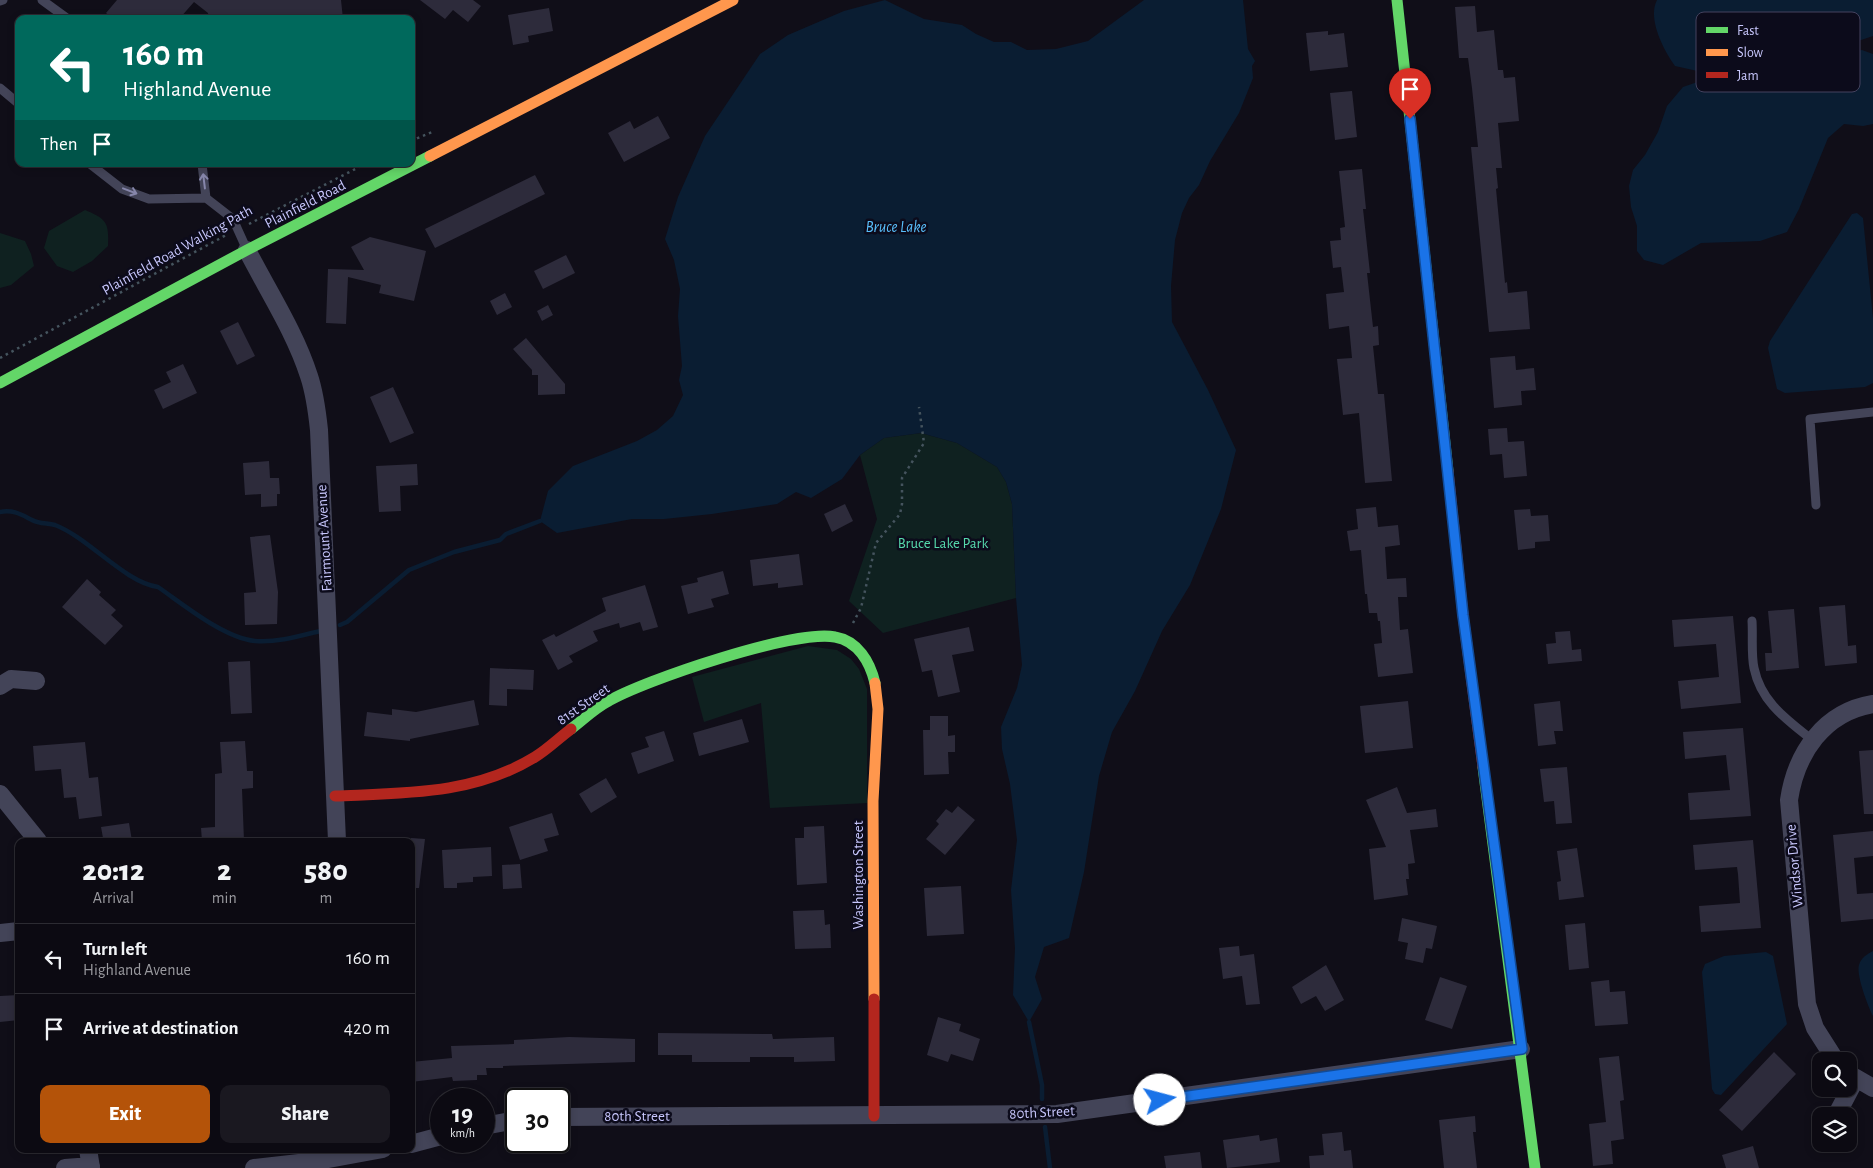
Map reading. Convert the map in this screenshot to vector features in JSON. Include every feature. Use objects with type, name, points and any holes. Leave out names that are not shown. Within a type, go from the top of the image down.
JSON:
[{"type":"street","name":"Plainfield Road","points":[[415,164],[733,0]]},
{"type":"street","points":[[1397,0],[1463,615],[1522,1049],[1535,1168]]},
{"type":"street","name":"Plainfield Road","points":[[0,383],[247,250],[408,167]]},
{"type":"street","name":"Fairmount Avenue","points":[[247,250],[296,345],[309,375],[315,398],[319,430],[337,838]]},
{"type":"street","name":"81st Street","points":[[335,796],[440,791],[487,780],[535,757],[606,702],[631,690],[688,669],[788,640],[822,635],[848,641]]},
{"type":"street","name":"Washington Street","points":[[848,641],[858,648],[872,671],[876,686],[878,709],[873,801],[874,1116]]},
{"type":"street","points":[[0,686],[11,679],[36,681]]},
{"type":"street","name":"Windsor Drive","points":[[1830,1052],[1815,1028],[1807,1004],[1790,815],[1791,784],[1796,768],[1811,739],[1845,713],[1873,704]]},
{"type":"street","points":[[0,794],[36,838]]},
{"type":"street","points":[[0,933],[15,932]]},
{"type":"street","name":"80th Street","points":[[570,1117],[1057,1114],[1522,1049]]},
{"type":"street","points":[[1857,1079],[1873,1088]]},
{"type":"street","points":[[415,1143],[430,1139]]},
{"type":"street","points":[[65,1168],[91,1167],[89,1153]]},
{"type":"street","points":[[254,1168],[354,1157],[368,1153]]},
{"type":"lane","points":[[42,0],[63,15]]},
{"type":"lane","points":[[0,88],[15,101]]},
{"type":"lane","points":[[94,167],[122,189],[149,199],[206,198],[233,219],[247,250]]},
{"type":"lane","points":[[202,167],[206,198]]},
{"type":"lane","points":[[1816,505],[1810,419],[1873,412]]},
{"type":"lane","points":[[1752,621],[1754,668],[1766,699],[1781,715],[1811,739]]},
{"type":"path","name":"Plainfield Road Walking Path","points":[[0,358],[238,229],[359,167]]},
{"type":"path","points":[[848,641],[860,608],[876,543],[897,519],[902,508],[902,478],[924,443],[919,407]]},
{"type":"green space","points":[[85,210],[98,216],[105,223],[108,232],[108,246],[92,261],[73,272],[57,266],[44,248],[49,231]]},
{"type":"green space","points":[[0,233],[25,241],[34,266],[11,285],[0,288]]},
{"type":"green space","name":"Bruce Lake Park","points":[[921,433],[957,443],[997,467],[1006,482],[1012,504],[1016,598],[883,633],[849,601],[877,519],[860,455],[884,438]]},
{"type":"green space","points":[[808,646],[837,650],[851,659],[859,669],[867,689],[867,803],[770,808],[761,703],[704,722],[692,677]]},
{"type":"water","name":"Bruce Lake","points":[[885,0],[924,19],[962,25],[994,42],[1011,42],[1027,50],[1056,49],[1088,41],[1144,0],[1243,0],[1248,49],[1255,61],[1252,66],[1253,78],[1239,113],[1182,213],[1175,240],[1171,286],[1172,322],[1208,390],[1236,450],[1221,509],[1190,585],[1162,631],[1135,691],[1112,732],[1099,776],[1084,872],[1069,938],[1044,947],[1035,977],[1042,999],[1029,1022],[1013,995],[1015,948],[1011,890],[1017,840],[1010,784],[1002,749],[1001,727],[1017,688],[1022,665],[1016,598],[1012,504],[1006,482],[997,467],[957,443],[921,433],[884,438],[860,455],[842,479],[811,498],[796,492],[777,504],[664,519],[632,519],[557,533],[540,521],[548,491],[573,466],[637,441],[657,430],[673,416],[683,395],[679,380],[682,366],[678,316],[680,289],[674,260],[665,239],[678,197],[705,136],[760,54],[788,35],[844,11]]},
{"type":"water","points":[[1657,0],[1873,0],[1873,36],[1860,40],[1860,12],[1696,12],[1696,71],[1675,66],[1658,34],[1655,25],[1654,8]]},
{"type":"water","points":[[1860,50],[1873,54],[1873,124],[1863,126],[1844,124],[1828,138],[1799,209],[1787,232],[1760,241],[1701,243],[1663,265],[1644,260],[1637,251],[1637,226],[1631,207],[1629,186],[1633,170],[1645,155],[1658,132],[1667,106],[1683,87],[1696,82],[1696,92],[1860,92]]},
{"type":"water","points":[[1857,213],[1863,218],[1873,318],[1873,383],[1865,387],[1785,393],[1777,389],[1768,348],[1770,341],[1852,214]]},
{"type":"water","points":[[1873,951],[1873,1016],[1859,976],[1859,965],[1866,955]]},
{"type":"water","points":[[1766,952],[1773,956],[1787,1024],[1721,1095],[1715,1094],[1712,1089],[1702,972],[1705,964],[1724,956]]},
{"type":"building","points":[[117,0],[341,0],[343,15],[208,15],[194,2],[183,15],[108,15],[106,13]]},
{"type":"building","points":[[420,0],[473,0],[481,6],[468,22],[453,10],[445,19]]},
{"type":"building","points":[[1475,6],[1477,32],[1494,30],[1498,70],[1503,70],[1504,78],[1515,77],[1519,121],[1498,123],[1502,168],[1496,168],[1498,188],[1496,189],[1505,283],[1507,282],[1508,293],[1527,291],[1530,329],[1489,332],[1471,147],[1478,147],[1472,88],[1468,58],[1459,58],[1455,7]]},
{"type":"building","points":[[549,8],[553,31],[528,36],[529,42],[513,45],[508,15]]},
{"type":"building","points":[[1328,31],[1328,35],[1344,33],[1348,67],[1310,71],[1306,33]]},
{"type":"building","points":[[1352,91],[1357,137],[1335,140],[1330,93]]},
{"type":"building","points":[[658,116],[670,138],[624,162],[608,133],[630,121],[634,129]]},
{"type":"building","points":[[1362,169],[1366,209],[1363,209],[1370,273],[1367,273],[1373,327],[1378,326],[1379,345],[1373,346],[1378,394],[1384,394],[1392,481],[1365,483],[1359,413],[1343,415],[1337,359],[1352,358],[1349,326],[1329,329],[1326,294],[1344,292],[1341,267],[1333,268],[1330,241],[1341,240],[1340,228],[1345,227],[1339,171]]},
{"type":"building","points":[[535,175],[545,194],[435,248],[425,229]]},
{"type":"building","points":[[370,237],[426,251],[414,301],[379,293],[381,285],[348,277],[346,324],[326,323],[328,269],[364,270],[351,247]]},
{"type":"building","points":[[566,255],[575,273],[543,289],[534,271]]},
{"type":"building","points":[[505,293],[512,307],[497,315],[490,301]]},
{"type":"building","points":[[548,305],[553,315],[542,321],[537,311]]},
{"type":"building","points":[[238,322],[255,356],[237,365],[220,331]]},
{"type":"building","points":[[526,338],[565,384],[565,394],[538,395],[538,375],[532,375],[532,370],[513,349]]},
{"type":"building","points":[[1515,356],[1516,370],[1534,368],[1536,390],[1521,391],[1522,405],[1494,408],[1490,358]]},
{"type":"building","points":[[183,364],[197,393],[163,409],[154,390],[171,382],[166,372]]},
{"type":"building","points":[[393,387],[414,433],[390,443],[370,397]]},
{"type":"building","points":[[1507,428],[1508,442],[1524,441],[1527,476],[1504,478],[1502,454],[1490,455],[1488,429]]},
{"type":"building","points":[[269,461],[270,478],[279,478],[280,494],[277,494],[277,506],[261,507],[261,494],[245,495],[243,463]]},
{"type":"building","points":[[417,464],[418,485],[400,486],[401,511],[379,512],[376,466]]},
{"type":"building","points":[[845,504],[853,521],[832,532],[824,514]]},
{"type":"building","points":[[1376,507],[1378,527],[1398,525],[1400,545],[1385,547],[1387,579],[1406,578],[1407,597],[1398,597],[1400,630],[1408,629],[1413,673],[1378,677],[1374,644],[1382,643],[1380,621],[1378,621],[1377,613],[1369,613],[1367,594],[1365,594],[1361,550],[1350,551],[1347,531],[1358,529],[1356,509]]},
{"type":"building","points":[[1530,509],[1531,516],[1548,515],[1550,541],[1535,542],[1535,548],[1518,550],[1514,510]]},
{"type":"building","points":[[270,535],[278,592],[277,624],[245,625],[244,593],[256,592],[250,537]]},
{"type":"building","points":[[799,554],[803,585],[778,588],[778,583],[753,586],[750,560]]},
{"type":"building","points":[[723,571],[729,594],[711,599],[714,607],[688,614],[681,586],[698,582],[697,578]]},
{"type":"building","points":[[87,579],[101,592],[99,595],[116,610],[111,615],[123,626],[105,645],[62,607]]},
{"type":"building","points":[[645,585],[658,627],[643,631],[640,622],[620,628],[619,623],[593,631],[598,641],[569,656],[573,662],[558,670],[542,640],[554,634],[556,637],[606,611],[602,598]]},
{"type":"building","points":[[1845,605],[1848,646],[1856,645],[1857,663],[1825,666],[1819,607]]},
{"type":"building","points":[[1794,609],[1799,668],[1766,671],[1765,653],[1772,653],[1768,611]]},
{"type":"building","points":[[1733,616],[1741,703],[1681,709],[1678,681],[1719,677],[1716,644],[1674,647],[1672,620]]},
{"type":"building","points":[[969,627],[974,651],[952,655],[960,692],[938,697],[932,670],[922,672],[914,639]]},
{"type":"building","points":[[1570,631],[1572,650],[1581,649],[1582,661],[1548,664],[1546,644],[1556,643],[1555,632]]},
{"type":"building","points":[[250,661],[252,713],[231,714],[228,662]]},
{"type":"building","points":[[490,668],[534,670],[533,690],[507,689],[507,706],[489,705]]},
{"type":"building","points":[[474,700],[479,725],[410,739],[410,741],[364,736],[367,712],[392,715],[392,709],[416,712]]},
{"type":"building","points":[[1408,701],[1413,748],[1365,753],[1360,706]]},
{"type":"building","points":[[1560,701],[1563,731],[1554,731],[1556,744],[1538,746],[1534,704]]},
{"type":"building","points":[[930,716],[948,716],[948,736],[955,735],[955,752],[948,752],[949,774],[924,775],[923,730],[930,730]]},
{"type":"building","points":[[742,719],[749,742],[699,756],[693,733]]},
{"type":"building","points":[[1743,728],[1751,816],[1690,820],[1688,793],[1730,790],[1726,755],[1685,759],[1683,732]]},
{"type":"building","points":[[664,731],[674,761],[638,774],[631,753],[649,747],[645,737]]},
{"type":"building","points":[[245,741],[247,771],[253,771],[253,788],[242,789],[244,838],[202,838],[201,828],[215,827],[215,774],[222,773],[220,742]]},
{"type":"building","points":[[85,742],[89,778],[98,777],[102,816],[79,819],[76,797],[64,798],[61,769],[35,771],[33,746]]},
{"type":"building","points":[[1873,750],[1873,814],[1864,814],[1859,751]]},
{"type":"building","points":[[1567,767],[1572,823],[1556,824],[1554,801],[1544,802],[1540,769]]},
{"type":"building","points":[[606,778],[617,797],[591,813],[579,794]]},
{"type":"building","points":[[1397,787],[1407,813],[1436,809],[1438,827],[1410,830],[1415,863],[1408,864],[1409,879],[1406,879],[1408,895],[1374,900],[1369,849],[1386,847],[1366,800]]},
{"type":"building","points":[[958,806],[975,820],[945,855],[926,839],[939,824],[936,821],[946,809],[952,813]]},
{"type":"building","points":[[552,813],[559,835],[544,839],[548,851],[520,860],[509,827]]},
{"type":"building","points":[[129,823],[132,838],[103,838],[101,827]]},
{"type":"building","points":[[824,826],[827,883],[797,885],[795,838],[804,838],[804,827]]},
{"type":"building","points":[[1873,831],[1873,856],[1854,858],[1857,894],[1873,893],[1873,919],[1841,922],[1833,835]]},
{"type":"building","points":[[415,838],[425,839],[419,888],[415,888]]},
{"type":"building","points":[[1753,840],[1761,928],[1701,932],[1699,906],[1740,903],[1738,874],[1737,867],[1695,870],[1693,845]]},
{"type":"building","points":[[491,847],[492,876],[473,877],[473,882],[457,883],[457,888],[444,888],[442,850]]},
{"type":"building","points":[[1577,848],[1584,897],[1559,900],[1557,882],[1561,881],[1557,851]]},
{"type":"building","points":[[520,864],[522,888],[503,889],[502,865]]},
{"type":"building","points":[[961,886],[964,934],[927,936],[924,888]]},
{"type":"building","points":[[824,910],[825,925],[830,924],[831,948],[795,949],[793,911]]},
{"type":"building","points":[[1402,918],[1437,926],[1432,949],[1426,948],[1423,963],[1405,959],[1408,943],[1398,941]]},
{"type":"building","points":[[1585,923],[1589,968],[1569,970],[1565,925]]},
{"type":"building","points":[[1239,946],[1240,956],[1254,954],[1260,1004],[1246,1005],[1242,976],[1223,979],[1219,948]]},
{"type":"building","points":[[1326,965],[1344,1000],[1325,1011],[1316,996],[1301,1004],[1292,987]]},
{"type":"building","points":[[1440,977],[1467,986],[1452,1029],[1425,1020]]},
{"type":"building","points":[[1609,980],[1610,992],[1625,991],[1628,1024],[1595,1026],[1591,982]]},
{"type":"building","points":[[15,995],[15,1020],[0,1022],[0,996]]},
{"type":"building","points":[[938,1017],[961,1024],[959,1031],[980,1039],[973,1061],[951,1054],[948,1062],[927,1055]]},
{"type":"building","points":[[658,1033],[772,1034],[773,1039],[834,1037],[835,1061],[794,1062],[794,1057],[750,1057],[750,1062],[692,1062],[692,1055],[658,1055]]},
{"type":"building","points":[[569,1037],[635,1039],[635,1062],[503,1066],[503,1068],[486,1068],[487,1075],[477,1075],[477,1080],[453,1081],[452,1077],[415,1082],[415,1062],[452,1058],[451,1046],[514,1044],[514,1040]]},
{"type":"building","points":[[1774,1052],[1796,1074],[1742,1131],[1719,1110]]},
{"type":"building","points":[[1619,1056],[1624,1100],[1620,1101],[1624,1139],[1611,1141],[1613,1164],[1593,1166],[1589,1124],[1606,1122],[1599,1058]]},
{"type":"building","points":[[1475,1116],[1476,1132],[1473,1132],[1477,1168],[1444,1168],[1439,1120]]},
{"type":"building","points":[[1342,1132],[1344,1151],[1351,1150],[1353,1168],[1310,1168],[1309,1156],[1324,1155],[1322,1134]]},
{"type":"building","points":[[1259,1135],[1260,1141],[1277,1138],[1280,1162],[1227,1168],[1223,1140]]},
{"type":"building","points":[[1753,1146],[1759,1168],[1726,1168],[1722,1155]]},
{"type":"building","points":[[1200,1152],[1202,1168],[1166,1168],[1164,1156]]},
{"type":"waterway","points":[[0,512],[9,511],[17,513],[35,521],[55,525],[68,531],[119,569],[132,577],[158,587],[205,620],[243,639],[273,641],[324,630]]},
{"type":"waterway","points":[[340,625],[347,622],[409,570],[454,552],[500,540],[506,534],[540,521]]},
{"type":"waterway","points":[[1029,1022],[1042,1085],[1042,1099]]},
{"type":"waterway","points":[[1045,1127],[1050,1168]]},
{"type":"traffic: fast","points":[[1397,0],[1448,471]]},
{"type":"traffic: fast","points":[[415,164],[430,156]]},
{"type":"traffic: fast","points":[[0,383],[247,250],[409,167]]},
{"type":"traffic: fast","points":[[571,729],[607,702],[653,681],[720,658],[788,641],[816,637],[843,639],[862,654],[870,668],[875,683]]},
{"type":"traffic: fast","points":[[1483,767],[1535,1168]]},
{"type":"traffic: slow","points":[[430,156],[733,0]]},
{"type":"traffic: slow","points":[[874,999],[873,801],[878,709],[875,683]]},
{"type":"traffic: jam","points":[[1448,471],[1463,615],[1483,767]]},
{"type":"traffic: jam","points":[[335,796],[438,790],[487,779],[535,757],[571,729]]},
{"type":"traffic: jam","points":[[874,999],[874,1116]]},
{"type":"route","points":[[1160,1100],[1522,1049],[1463,615],[1410,119]]}]
